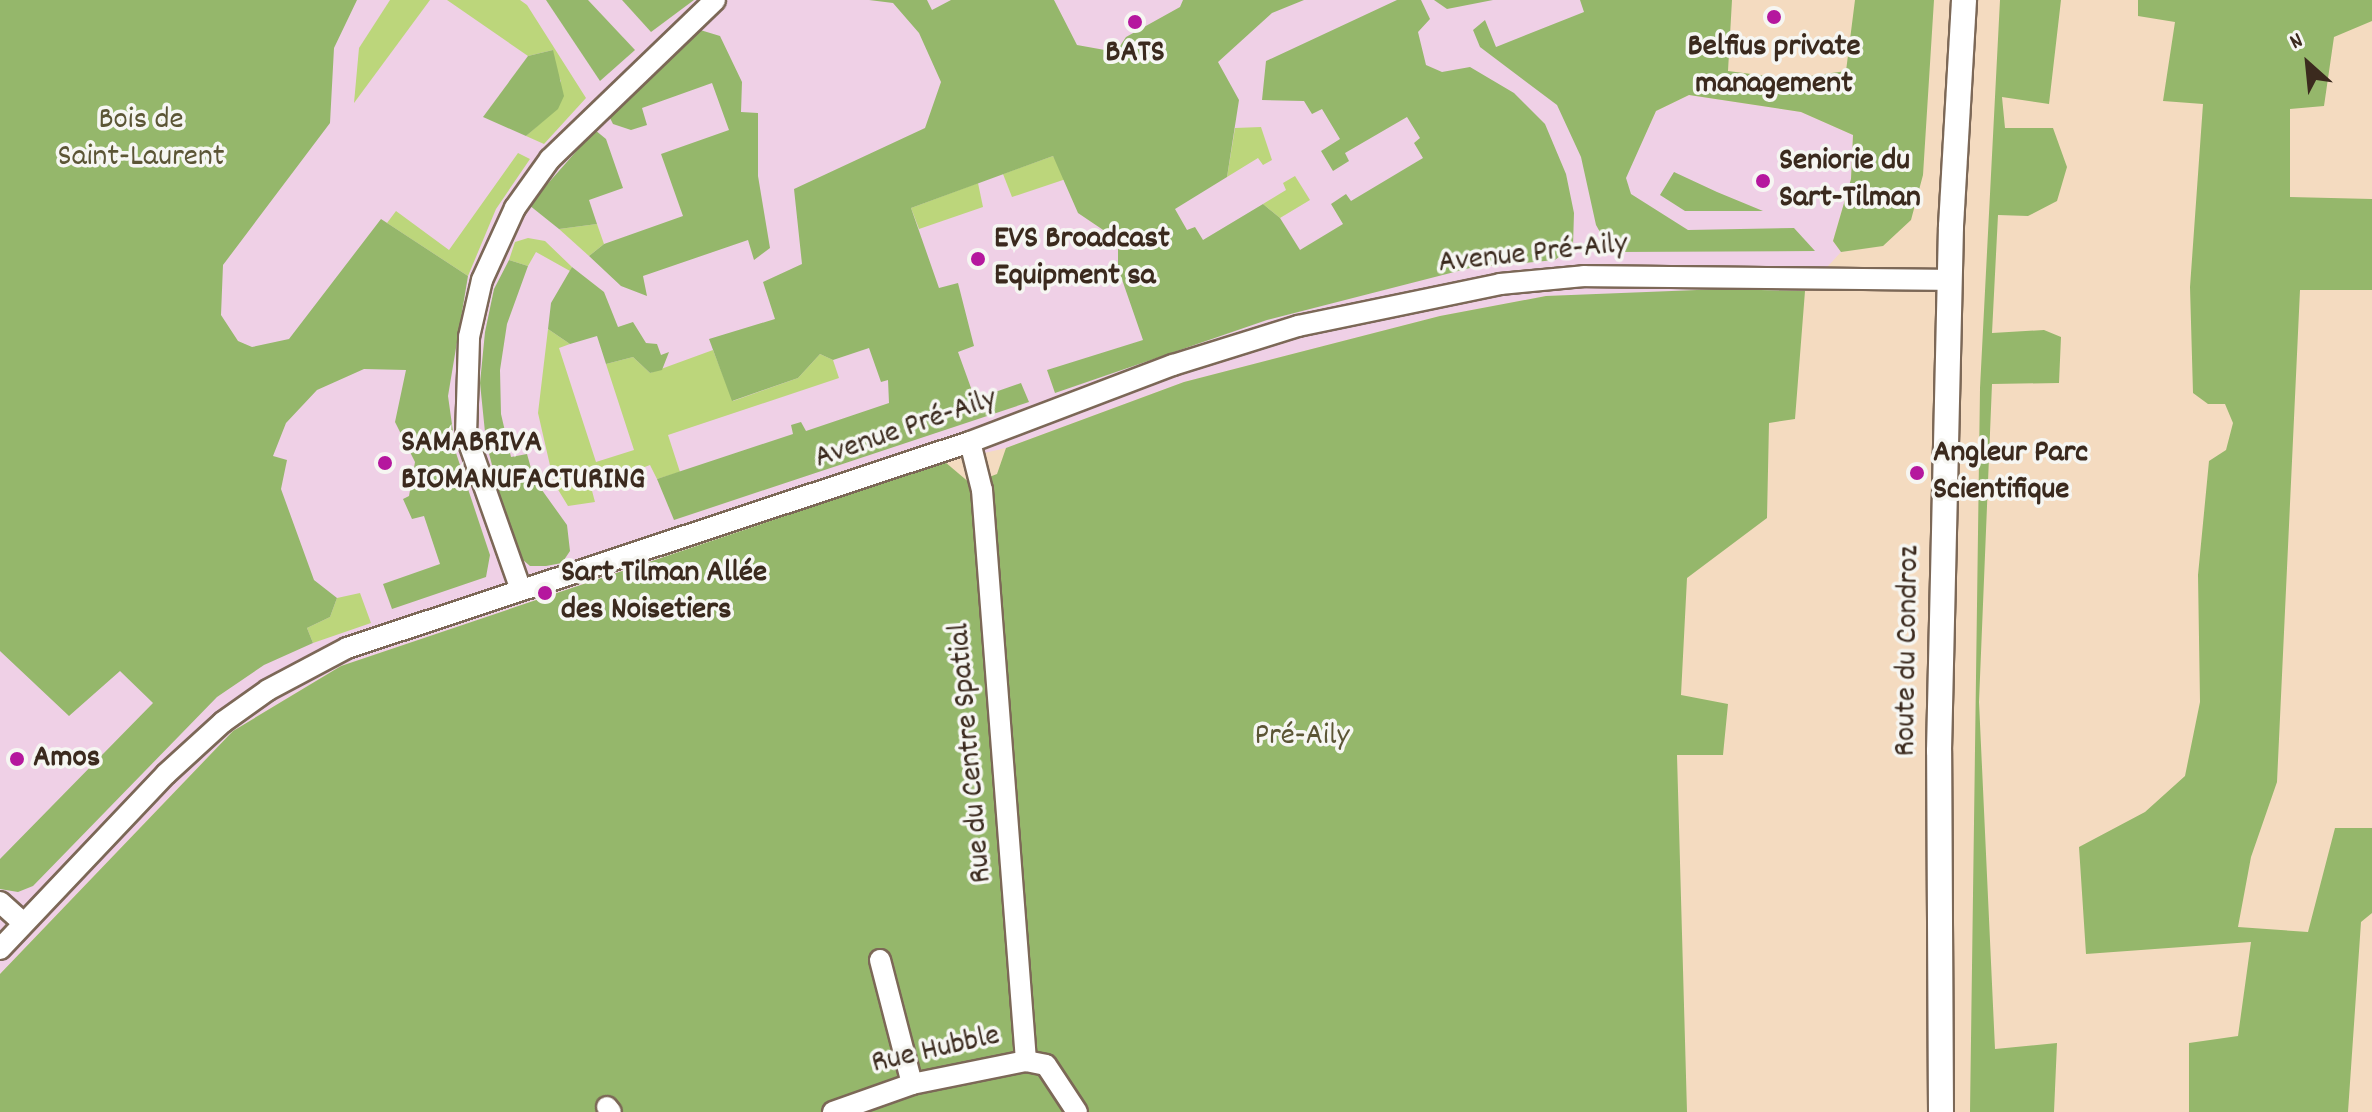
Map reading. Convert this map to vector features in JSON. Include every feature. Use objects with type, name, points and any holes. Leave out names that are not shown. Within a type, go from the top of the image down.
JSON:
[{"type":"main road","name":"Route du Condroz","points":[[1941,1112],[1939,751],[1949,280],[1964,0]]},
{"type":"street","points":[[521,590],[466,435],[469,337],[482,280],[515,208],[550,159],[715,0]]},
{"type":"street","name":"Avenue Pré-Aily","points":[[0,949],[166,774],[268,690],[347,648],[970,442],[1173,365],[1298,326],[1500,284],[1642,273],[1949,280]]},
{"type":"street","name":"Rue du Centre Spatial","points":[[970,442],[982,490],[1026,1061]]},
{"type":"street","points":[[0,902],[23,923]]},
{"type":"street","points":[[880,960],[912,1084]]},
{"type":"street","name":"Rue Hubble","points":[[833,1112],[912,1084],[1026,1061],[1046,1065],[1077,1112]]},
{"type":"shaded area","points":[[285,0],[1608,0],[1625,178],[1656,111],[1689,95],[1801,112],[1853,135],[1851,179],[1833,241],[1841,252],[1805,291],[1546,296],[1440,316],[1184,382],[1006,448],[945,462],[341,666],[233,731],[0,974],[0,348]]},
{"type":"green space","name":"Bois de Saint-Laurent","points":[[0,0],[357,0],[334,48],[330,123],[223,265],[221,315],[238,341],[252,347],[289,339],[381,219],[468,276],[448,396],[456,453],[490,555],[486,577],[392,609],[383,584],[440,564],[424,516],[412,519],[403,499],[409,496],[415,462],[395,422],[406,370],[364,369],[317,390],[286,423],[273,456],[287,460],[281,489],[314,580],[337,598],[330,617],[307,628],[313,643],[264,665],[217,697],[33,886],[18,892],[0,889],[0,859],[153,703],[120,671],[69,716],[0,651]]},
{"type":"green space","points":[[390,0],[430,0],[354,103],[359,48]]},
{"type":"green space","points":[[447,0],[520,0],[527,5],[586,98],[544,144],[526,136],[544,120],[561,81],[553,67],[553,50],[528,56]]},
{"type":"green space","points":[[546,0],[588,0],[635,50],[600,81]]},
{"type":"green space","points":[[622,0],[694,0],[651,32]]},
{"type":"green space","points":[[869,0],[927,0],[932,10],[951,0],[1054,0],[1077,45],[1116,52],[1126,37],[1180,7],[1183,0],[1304,0],[1272,13],[1218,62],[1239,100],[1227,177],[1175,209],[1187,230],[1195,227],[1203,240],[1263,204],[1280,218],[1300,250],[1343,224],[1331,204],[1346,194],[1351,201],[1423,158],[1414,143],[1420,138],[1407,117],[1345,153],[1349,161],[1333,171],[1321,151],[1340,139],[1322,109],[1312,114],[1304,101],[1262,100],[1266,61],[1397,0],[1421,0],[1430,19],[1418,32],[1426,65],[1442,72],[1470,67],[1514,93],[1545,124],[1566,174],[1574,213],[1573,246],[1555,260],[1470,268],[1267,320],[1055,393],[1047,370],[1143,340],[1118,268],[1118,240],[1078,213],[1053,156],[911,208],[939,288],[958,283],[974,346],[958,352],[975,399],[1021,383],[1029,402],[674,520],[657,479],[793,434],[791,425],[801,422],[806,431],[889,403],[888,380],[881,382],[869,348],[833,360],[820,354],[798,378],[732,401],[709,339],[775,319],[763,282],[802,264],[794,189],[925,128],[941,82],[919,33],[893,3]]},
{"type":"green space","points":[[1434,0],[1493,0],[1447,9]]},
{"type":"green space","points":[[1580,0],[1732,0],[1728,71],[1789,79],[1846,71],[1855,0],[1934,0],[1923,175],[1911,220],[1883,246],[1841,252],[1833,241],[1851,179],[1853,135],[1801,112],[1689,95],[1656,111],[1626,178],[1631,194],[1688,230],[1794,228],[1815,251],[1617,252],[1609,248],[1596,225],[1581,157],[1557,105],[1480,47],[1473,30],[1485,20],[1496,47],[1584,12]]},
{"type":"green space","points":[[2000,0],[2061,0],[2049,104],[2002,97],[2005,128],[2053,128],[2067,167],[2057,201],[2028,216],[1998,215],[1992,333],[2044,330],[2061,337],[2059,383],[1992,384],[1979,702],[1995,1049],[2057,1043],[2054,1112],[1970,1112],[1980,388]]},
{"type":"green space","points":[[2138,0],[2372,0],[2372,21],[2334,37],[2324,106],[2290,109],[2290,197],[2372,199],[2372,290],[2300,290],[2277,782],[2251,857],[2238,927],[2308,932],[2335,828],[2372,828],[2372,913],[2361,922],[2348,1112],[2189,1112],[2189,1043],[2238,1036],[2251,942],[2086,954],[2079,847],[2145,812],[2185,776],[2200,702],[2198,575],[2209,461],[2226,450],[2233,423],[2225,404],[2208,404],[2193,393],[2190,287],[2203,104],[2163,101],[2175,22],[2138,16]]},
{"type":"green space","points":[[697,29],[720,36],[742,82],[741,112],[758,113],[758,176],[770,248],[754,260],[748,240],[643,276],[647,296],[621,286],[589,256],[604,244],[683,216],[661,154],[729,130],[712,83],[642,108],[647,125],[631,130],[613,124],[605,108]]},
{"type":"green space","points":[[553,50],[564,96],[558,109],[526,136],[483,117],[528,56]]},
{"type":"green space","points":[[1261,127],[1272,160],[1263,165],[1258,158],[1227,177],[1235,128]]},
{"type":"green space","points":[[595,130],[606,139],[623,188],[589,200],[597,224],[559,229],[529,205]]},
{"type":"green space","points":[[518,153],[530,159],[496,209],[468,276],[387,223],[396,211],[449,250]]},
{"type":"green space","points":[[1053,156],[1066,179],[1012,197],[1003,174]]},
{"type":"green space","points":[[1674,172],[1763,211],[1685,211],[1660,195]]},
{"type":"green space","points":[[1295,176],[1310,200],[1280,218],[1263,204],[1286,190],[1283,183]]},
{"type":"green space","points":[[978,183],[983,207],[919,229],[911,208]]},
{"type":"green space","points":[[597,224],[604,244],[589,256],[559,229]]},
{"type":"green space","points":[[528,238],[545,241],[572,267],[570,271],[536,252],[528,266],[509,260],[515,242]]},
{"type":"green space","points":[[509,260],[528,266],[507,324],[500,370],[501,414],[511,457],[527,454],[534,479],[567,525],[570,551],[562,563],[546,566],[530,566],[515,553],[486,442],[480,383],[485,332],[494,289]]},
{"type":"green space","points":[[572,267],[604,292],[618,327],[633,322],[646,343],[657,344],[661,355],[669,352],[662,370],[650,373],[633,357],[606,364],[597,336],[570,344],[548,329],[551,303]]},
{"type":"green space","name":"Pré-Aily","points":[[1722,289],[1805,291],[1795,419],[1769,423],[1767,518],[1687,578],[1681,695],[1728,704],[1723,755],[1677,755],[1687,1112],[0,1112],[0,974],[233,731],[341,666],[945,462],[971,484],[997,474],[1006,448],[1184,382],[1440,316],[1546,296]]},
{"type":"green space","points":[[548,329],[570,344],[559,348],[596,462],[634,450],[606,364],[633,357],[650,373],[713,350],[733,401],[798,378],[820,354],[833,360],[839,378],[668,435],[680,472],[657,479],[650,465],[591,487],[595,502],[568,506],[554,483],[538,413]]},
{"type":"green space","points":[[360,593],[371,623],[313,643],[307,628],[330,617],[337,598]]},
{"type":"place","name":"Belfius private management","points":[[1774,17]]},
{"type":"place","name":"BATS","points":[[1135,22]]},
{"type":"place","name":"Seniorie du Sart-Tilman","points":[[1763,181]]},
{"type":"place","name":"EVS Broadcast Equipment sa","points":[[978,259]]},
{"type":"place","name":"SAMABRIVA BIOMANUFACTURING","points":[[385,463]]},
{"type":"place","name":"Angleur Parc Scientifique","points":[[1917,473]]},
{"type":"place","name":"Sart Tilman Allée des Noisetiers","points":[[545,593]]},
{"type":"place","name":"Amos","points":[[17,759]]}]
